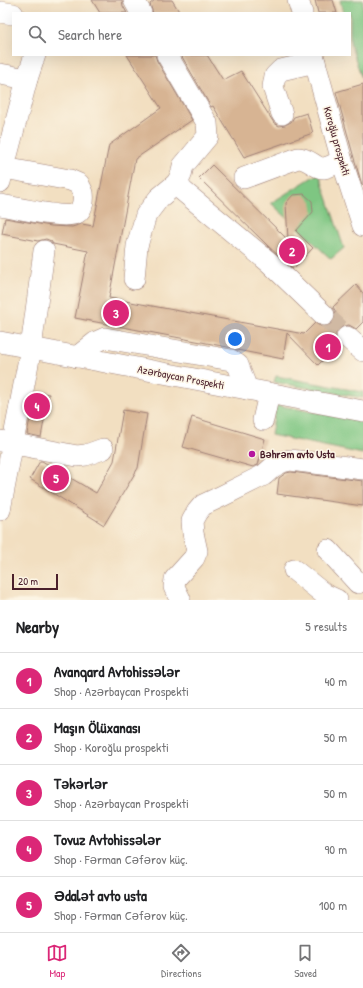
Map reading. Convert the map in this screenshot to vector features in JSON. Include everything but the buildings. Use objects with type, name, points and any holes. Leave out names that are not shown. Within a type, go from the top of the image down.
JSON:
[{"type":"street","points":[[134,0],[140,12]]},
{"type":"street","points":[[298,0],[302,12]]},
{"type":"street","points":[[0,12],[12,14]]},
{"type":"street","points":[[0,205],[48,214],[70,215],[77,213],[82,207],[83,193],[78,184],[70,180],[1,175],[6,139],[35,56]]},
{"type":"street","points":[[134,279],[138,246],[146,215],[159,198],[177,183],[183,166],[208,136],[207,123],[167,56]]},
{"type":"street","points":[[282,114],[273,87],[275,76],[281,70],[314,58]]},
{"type":"street","name":"Koroğlu prospekti","points":[[314,58],[342,161],[362,221]]},
{"type":"street","points":[[0,74],[27,79]]},
{"type":"street","points":[[244,178],[298,158],[303,158],[318,167],[323,168],[342,161]]},
{"type":"street","points":[[177,183],[183,191],[270,263],[324,315]]},
{"type":"street","points":[[0,510],[6,442],[31,348],[44,251]]},
{"type":"street","points":[[348,337],[363,352]]},
{"type":"street","name":"Azərbaycan Prospekti","points":[[0,342],[363,411]]},
{"type":"street","points":[[263,420],[269,394]]},
{"type":"street","points":[[6,442],[77,456],[86,455],[103,449]]},
{"type":"street","points":[[180,599],[174,587],[175,579],[194,558],[197,551],[192,521],[203,505],[264,475],[273,467],[282,462],[290,460],[363,469]]},
{"type":"street","points":[[328,550],[361,581],[352,588],[346,600]]},
{"type":"street","points":[[294,570],[324,594],[337,600]]},
{"type":"green space","points":[[340,0],[363,0],[363,82],[351,46],[351,12],[343,12]]},
{"type":"green space","points":[[319,173],[344,248],[331,259],[271,203]]},
{"type":"green space","points":[[276,376],[363,392],[363,398],[274,382]]},
{"type":"green space","points":[[276,405],[363,421],[363,454],[271,435]]},
{"type":"tunnel","points":[[324,315],[347,337]]},
{"type":"place","name":"Maşın Ölüxanası","points":[[292,251]]},
{"type":"place","name":"Təkərlər","points":[[116,313]]},
{"type":"place","name":"Avanqard Avtohissələr","points":[[328,347]]},
{"type":"place","name":"Tovuz Avtohissələr","points":[[37,406]]},
{"type":"place","name":"Bəhrəm avto Usta","points":[[252,454]]},
{"type":"place","name":"Ədalət avto usta","points":[[56,478]]}]
